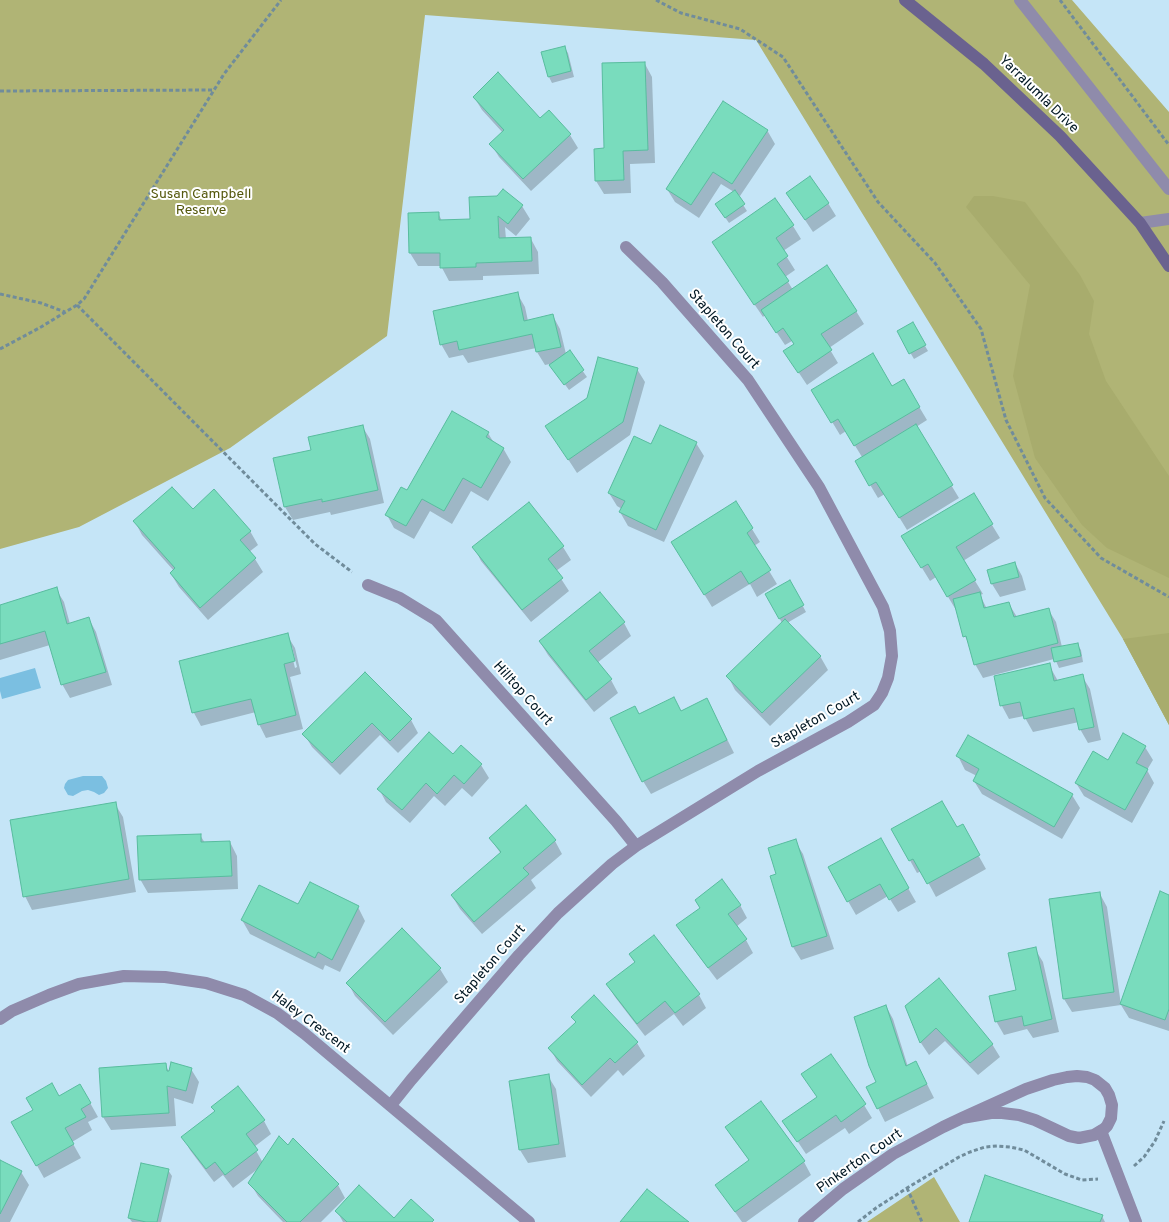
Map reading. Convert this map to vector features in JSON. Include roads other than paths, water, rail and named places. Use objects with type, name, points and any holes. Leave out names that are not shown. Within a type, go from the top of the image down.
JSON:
[{"type":"main road","name":"Yarralumla Drive","points":[[905,0],[984,64],[1060,136],[1140,223],[1169,266]]},
{"type":"street","points":[[1020,0],[1169,189]]},
{"type":"street","points":[[1140,223],[1169,219]]},
{"type":"street","name":"Stapleton Court","points":[[391,1105],[519,955],[558,913],[612,864],[636,846],[874,705],[882,693],[888,678],[892,656],[890,631],[883,607],[819,487],[748,380],[662,282],[626,247]]},
{"type":"street","name":"Hilltop Court","points":[[368,585],[400,598],[436,620],[609,813],[636,846]]},
{"type":"street","name":"Haley Crescent","points":[[0,1019],[30,1003],[79,984],[124,976],[164,977],[206,983],[244,995],[277,1013],[305,1034],[528,1222]]},
{"type":"street","name":"Pinkerton Court","points":[[804,1222],[843,1189],[894,1154],[962,1118],[1026,1090],[1053,1080],[1077,1076],[1095,1080],[1105,1088],[1112,1105],[1112,1114],[1107,1126],[1094,1135],[1074,1138],[1019,1115],[991,1113],[962,1118]]},
{"type":"street","points":[[1101,1131],[1136,1222]]},
{"type":"water","points":[[35,668],[41,688],[2,699],[0,678]]},
{"type":"water","points":[[83,776],[102,776],[108,788],[99,795],[88,790],[73,796],[68,795],[64,788],[68,780]]},
{"type":"park label","name":"Susan Campbell Reserve","points":[[201,204]]}]
